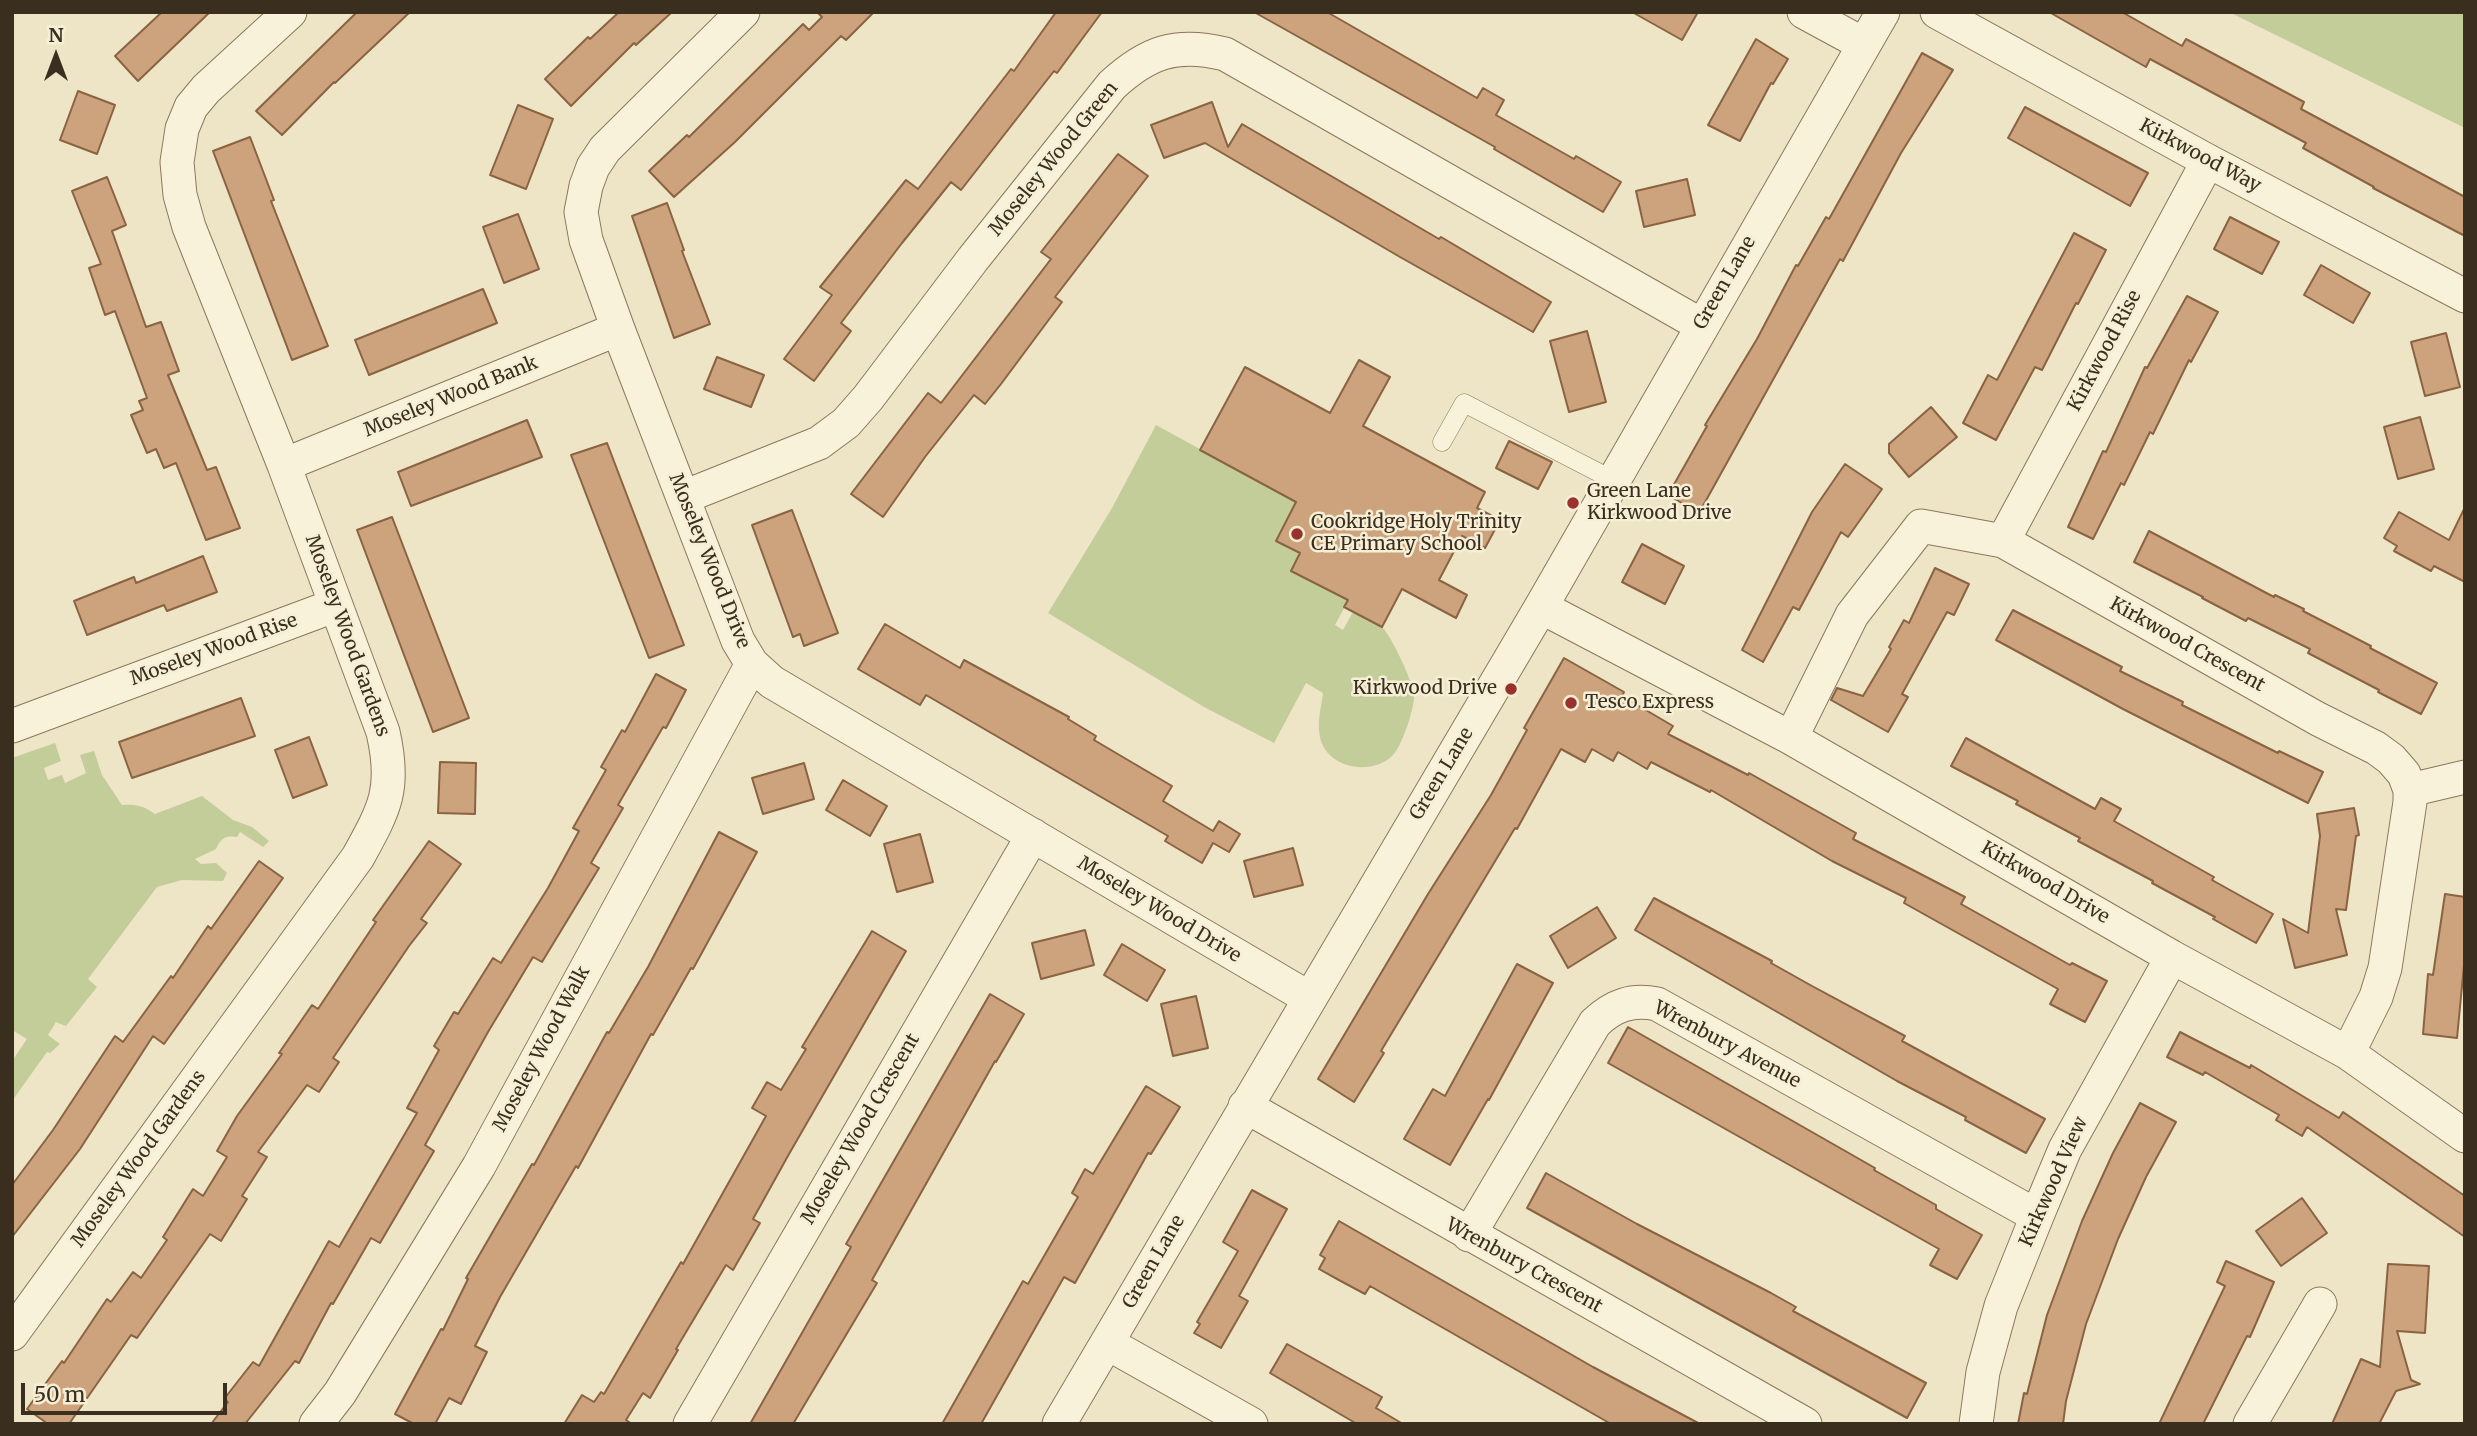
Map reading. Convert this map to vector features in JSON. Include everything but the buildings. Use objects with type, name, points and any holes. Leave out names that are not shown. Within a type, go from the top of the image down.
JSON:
[{"type":"street","name":"Moseley Wood Gardens","points":[[12,1334],[358,857],[377,823],[389,787],[389,758],[383,732],[284,465],[189,227],[180,195],[177,162],[182,129],[191,107],[206,89],[290,12]]},
{"type":"street","name":"Moseley Wood Drive","points":[[743,12],[605,149],[593,167],[581,212],[586,240],[618,330],[738,640],[752,664],[772,682],[1309,998]]},
{"type":"street","name":"Green Lane","points":[[1059,1424],[1541,607],[1883,12]]},
{"type":"street","name":"Kirkwood Way","points":[[1937,12],[2208,161],[2465,296]]},
{"type":"street","points":[[1808,13],[1863,44]]},
{"type":"street","name":"Moseley Wood Green","points":[[684,497],[819,443],[846,423],[1112,85],[1131,67],[1155,54],[1179,49],[1201,48],[1224,54],[1701,325]]},
{"type":"street","name":"Kirkwood Rise","points":[[2003,541],[2208,161]]},
{"type":"street","name":"Moseley Wood Bank","points":[[284,465],[618,330]]},
{"type":"street","name":"Kirkwood Crescent","points":[[1791,738],[1852,615],[1921,526],[2003,541],[2318,719],[2376,748],[2391,759],[2404,774],[2410,790]]},
{"type":"street","name":"Moseley Wood Rise","points":[[12,726],[337,605]]},
{"type":"street","name":"Kirkwood Drive","points":[[1541,607],[1791,738],[2172,957],[2347,1053],[2465,1136]]},
{"type":"street","name":"Moseley Wood Walk","points":[[316,1424],[340,1394],[479,1166],[752,664]]},
{"type":"street","points":[[2347,1053],[2376,998],[2385,968],[2410,790],[2465,777]]},
{"type":"street","name":"Moseley Wood Crescent","points":[[690,1424],[1033,835]]},
{"type":"street","name":"Kirkwood View","points":[[1976,1424],[1983,1372],[2001,1306],[2065,1149],[2172,957]]},
{"type":"street","name":"Wrenbury Avenue","points":[[1469,1235],[1595,1023],[1608,1011],[1625,1003],[1642,1001],[1657,1004],[2037,1216]]},
{"type":"street","name":"Wrenbury Crescent","points":[[1245,1106],[1805,1424]]},
{"type":"street","points":[[2250,1424],[2320,1304]]},
{"type":"street","points":[[1107,1343],[1251,1424]]},
{"type":"lane","points":[[1442,442],[1464,403],[1613,480]]},
{"type":"green space","points":[[2229,12],[2465,12],[2465,128]]},
{"type":"green space","points":[[1156,425],[1262,483],[1301,493],[1276,540],[1360,578],[1335,625],[1343,630],[1353,612],[1382,627],[1401,659],[1414,695],[1410,717],[1400,744],[1385,762],[1375,766],[1353,766],[1333,758],[1326,751],[1319,729],[1323,693],[1306,683],[1274,743],[1204,707],[1048,613],[1112,508]]},
{"type":"green space","points":[[55,743],[61,761],[44,768],[48,780],[62,775],[65,783],[86,773],[80,755],[94,751],[102,775],[122,805],[140,806],[155,814],[202,796],[233,820],[252,827],[269,841],[263,847],[240,832],[237,837],[226,837],[216,849],[195,859],[201,864],[216,863],[227,873],[223,881],[182,880],[157,887],[88,979],[97,987],[66,1026],[56,1022],[48,1035],[60,1044],[50,1053],[47,1052],[12,1101],[12,1061],[27,1039],[12,1030],[12,758]]},
{"type":"place","name":"Green Lane Kirkwood Drive","points":[[1573,503]]},
{"type":"place","name":"Cookridge Holy Trinity CE Primary School","points":[[1297,534]]},
{"type":"place","name":"Kirkwood Drive","points":[[1511,689]]},
{"type":"place","name":"Tesco Express","points":[[1571,703]]}]
